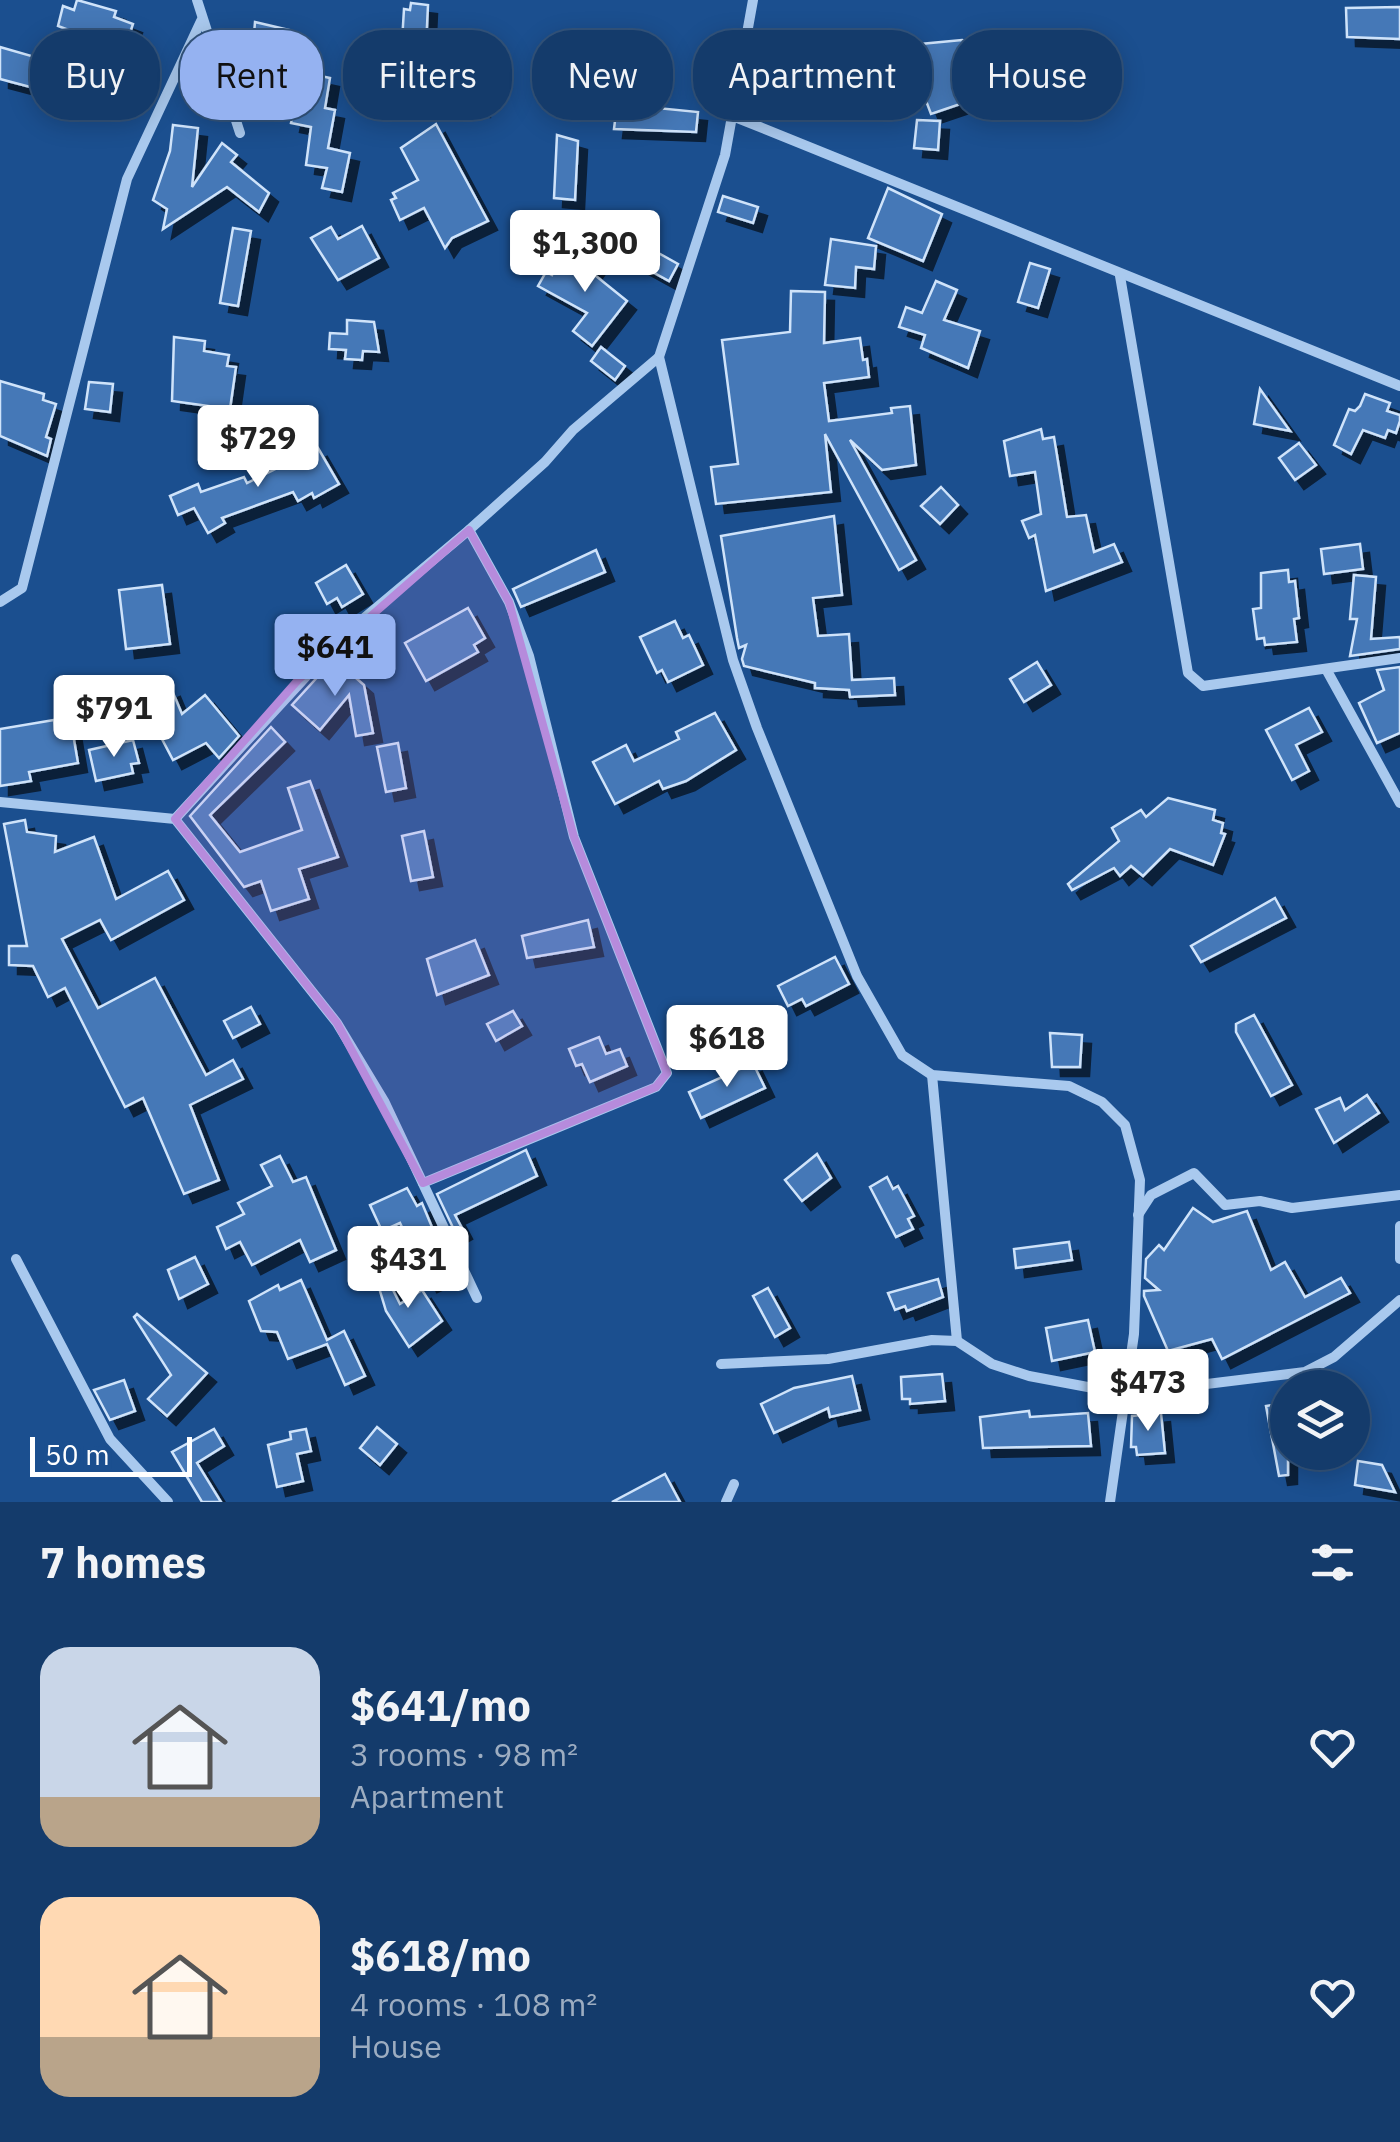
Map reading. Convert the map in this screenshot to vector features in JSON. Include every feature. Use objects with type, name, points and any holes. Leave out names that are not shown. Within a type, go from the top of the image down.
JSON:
[{"type":"street","points":[[196,0],[240,133]]},
{"type":"street","points":[[748,30],[753,0]]},
{"type":"street","points":[[0,602],[22,588],[127,179],[201,22]]},
{"type":"street","points":[[733,120],[660,357],[733,660],[857,976],[902,1055],[914,1067],[932,1074],[1069,1086],[1102,1102],[1124,1125],[1140,1180],[1134,1334],[1110,1502]]},
{"type":"street","points":[[742,120],[900,180],[1120,276],[1400,386]]},
{"type":"street","points":[[1120,276],[1188,673],[1203,686],[1400,658]]},
{"type":"street","points":[[175,819],[345,634],[469,530],[545,462],[573,430],[660,357]]},
{"type":"street","points":[[423,1183],[632,1098],[660,1084],[667,1073],[574,837],[529,656],[509,602],[469,530]]},
{"type":"street","points":[[1326,669],[1400,803]]},
{"type":"street","points":[[0,802],[175,819],[337,1022],[384,1101],[477,1298]]},
{"type":"street","points":[[932,1074],[957,1340]]},
{"type":"street","points":[[1136,1218],[1151,1195],[1194,1173],[1225,1204],[1260,1201],[1307,1208],[1400,1195]]},
{"type":"street","points":[[1400,1226],[1400,1259]]},
{"type":"street","points":[[16,1259],[110,1439],[168,1502]]},
{"type":"street","points":[[721,1364],[828,1359],[932,1340],[957,1340],[992,1364],[1029,1376],[1125,1394],[1305,1372],[1334,1357],[1400,1300]]},
{"type":"street","points":[[726,1502],[734,1484]]},
{"type":"highlighted area","points":[[469,530],[509,602],[574,837],[667,1073],[656,1087],[423,1183],[337,1023],[175,819],[298,680]]},
{"type":"building","points":[[77,0],[116,11],[114,17],[133,24],[131,30],[69,30],[58,26],[63,6],[74,10]]},
{"type":"building","points":[[411,3],[428,5],[427,30],[403,30],[404,9],[410,10]]},
{"type":"building","points":[[1400,7],[1400,39],[1347,37],[1346,8]]},
{"type":"building","points":[[255,22],[289,30],[254,30]]},
{"type":"building","points":[[952,41],[952,107],[932,114],[932,43]]},
{"type":"building","points":[[0,47],[30,56],[30,87],[0,79]]},
{"type":"building","points":[[323,76],[330,78],[325,108],[335,110],[328,148],[350,153],[342,192],[322,188],[327,168],[306,165],[311,127],[291,123],[323,120]]},
{"type":"building","points":[[673,110],[693,112],[693,120],[697,120],[696,132],[614,129],[615,120],[673,120]]},
{"type":"building","points":[[917,120],[940,121],[938,150],[914,148]]},
{"type":"building","points":[[436,124],[488,221],[452,238],[445,248],[424,208],[400,220],[391,200],[396,198],[393,193],[418,180],[401,148]]},
{"type":"building","points":[[173,125],[198,128],[192,187],[222,143],[237,155],[231,162],[269,193],[259,212],[227,187],[163,229],[167,209],[153,200],[170,151]]},
{"type":"building","points":[[557,135],[578,141],[575,200],[554,198]]},
{"type":"building","points":[[888,188],[942,214],[923,261],[868,238]]},
{"type":"building","points":[[723,196],[758,207],[753,223],[718,212]]},
{"type":"building","points":[[362,226],[379,258],[338,280],[311,238],[331,227],[338,239]]},
{"type":"building","points":[[610,226],[678,264],[669,281],[598,242]]},
{"type":"building","points":[[233,228],[251,231],[238,306],[220,303]]},
{"type":"building","points":[[831,239],[876,246],[874,269],[856,267],[855,288],[825,285]]},
{"type":"building","points":[[578,248],[598,262],[591,272],[627,301],[592,346],[573,331],[587,313],[538,286],[546,272],[552,275],[557,266],[564,270]]},
{"type":"building","points":[[1030,263],[1050,269],[1038,308],[1018,302]]},
{"type":"building","points":[[936,281],[957,290],[944,320],[980,331],[968,368],[921,348],[925,335],[899,327],[906,307],[922,313]]},
{"type":"building","points":[[791,291],[825,292],[824,343],[860,338],[863,360],[867,359],[869,377],[824,383],[829,421],[892,413],[891,408],[910,406],[916,465],[882,470],[850,440],[916,560],[899,570],[825,434],[831,492],[716,504],[711,467],[738,464],[722,340],[790,332]]},
{"type":"building","points":[[347,320],[374,322],[379,352],[363,351],[362,360],[345,359],[346,350],[329,349],[330,333],[347,334]]},
{"type":"building","points":[[174,337],[205,341],[204,351],[229,355],[227,366],[236,367],[230,409],[172,401]]},
{"type":"building","points":[[601,347],[625,366],[615,380],[591,361]]},
{"type":"building","points":[[0,381],[44,394],[43,400],[56,404],[46,437],[51,439],[47,456],[0,436]]},
{"type":"building","points":[[89,382],[113,384],[110,412],[85,409]]},
{"type":"building","points":[[1260,389],[1290,431],[1254,424]]},
{"type":"building","points":[[1365,394],[1390,403],[1387,411],[1400,415],[1400,421],[1396,433],[1388,430],[1385,438],[1363,430],[1351,454],[1334,445],[1349,409],[1355,411]]},
{"type":"building","points":[[1041,429],[1043,439],[1054,437],[1067,517],[1086,515],[1094,552],[1114,544],[1122,562],[1046,591],[1035,535],[1029,538],[1022,521],[1041,514],[1035,472],[1010,476],[1004,441]]},
{"type":"building","points":[[1299,443],[1316,465],[1295,480],[1279,458]]},
{"type":"building","points":[[318,448],[339,484],[314,498],[312,493],[298,501],[293,492],[222,518],[225,523],[208,533],[194,508],[178,515],[170,496],[198,484],[201,492],[244,477],[247,483]]},
{"type":"building","points":[[941,487],[958,505],[940,524],[921,506]]},
{"type":"building","points":[[834,516],[842,595],[813,598],[818,636],[849,634],[852,680],[894,678],[895,695],[850,697],[849,690],[815,688],[815,683],[744,666],[746,645],[739,648],[721,536]]},
{"type":"building","points":[[1360,544],[1363,569],[1324,574],[1321,549]]},
{"type":"building","points":[[596,550],[605,572],[521,607],[513,589]]},
{"type":"building","points":[[346,565],[363,594],[342,607],[337,598],[327,604],[316,583]]},
{"type":"building","points":[[1288,570],[1289,582],[1295,581],[1297,642],[1265,645],[1264,638],[1257,639],[1253,609],[1261,608],[1261,573]]},
{"type":"building","points":[[1354,575],[1376,577],[1371,639],[1400,637],[1400,649],[1350,656],[1357,619],[1350,619]]},
{"type":"building","points":[[162,585],[170,644],[126,649],[119,590]]},
{"type":"building","points":[[468,608],[485,638],[474,645],[478,652],[426,681],[405,643]]},
{"type":"building","points":[[675,621],[683,638],[689,635],[703,665],[668,682],[662,670],[657,673],[640,637]]},
{"type":"building","points":[[334,659],[364,685],[373,733],[356,736],[349,695],[320,730],[292,705]]},
{"type":"building","points":[[1037,662],[1051,685],[1024,702],[1010,679]]},
{"type":"building","points":[[1400,667],[1400,733],[1377,743],[1359,703],[1384,690],[1377,670]]},
{"type":"building","points":[[171,688],[182,714],[205,695],[239,736],[219,758],[206,743],[173,760],[142,701]]},
{"type":"building","points":[[1309,708],[1322,732],[1296,745],[1309,771],[1292,780],[1266,730]]},
{"type":"building","points":[[715,713],[736,750],[686,781],[663,789],[659,781],[615,804],[593,762],[626,745],[634,761],[679,739],[676,732]]},
{"type":"building","points":[[54,720],[55,731],[72,728],[78,763],[29,772],[31,781],[0,786],[0,729]]},
{"type":"building","points":[[271,727],[285,742],[210,815],[240,852],[302,830],[288,788],[310,781],[338,857],[299,869],[309,899],[271,911],[261,881],[244,887],[190,816]]},
{"type":"building","points":[[133,740],[139,763],[131,764],[133,773],[96,781],[89,750]]},
{"type":"building","points":[[398,743],[406,788],[386,792],[377,747]]},
{"type":"building","points":[[1168,798],[1215,810],[1213,820],[1223,823],[1221,833],[1225,834],[1213,865],[1170,849],[1143,876],[1131,866],[1120,876],[1114,868],[1072,890],[1068,884],[1119,841],[1112,828],[1141,810],[1146,817]]},
{"type":"building","points":[[25,820],[27,832],[56,836],[55,852],[94,837],[116,899],[168,871],[184,900],[111,940],[100,920],[62,939],[98,1008],[155,978],[206,1075],[233,1060],[243,1079],[190,1105],[219,1180],[184,1194],[143,1098],[125,1107],[65,988],[48,997],[33,966],[9,965],[9,946],[27,946],[4,824]]},
{"type":"building","points":[[424,831],[433,877],[411,881],[402,836]]},
{"type":"building","points":[[1275,898],[1286,918],[1201,962],[1191,946]]},
{"type":"building","points":[[588,920],[594,947],[527,958],[522,936]]},
{"type":"building","points":[[475,940],[489,975],[437,995],[427,959]]},
{"type":"building","points":[[835,957],[849,984],[806,1006],[802,999],[788,1006],[778,986]]},
{"type":"building","points":[[251,1007],[260,1024],[233,1038],[224,1021]]},
{"type":"building","points":[[513,1011],[522,1026],[496,1041],[487,1024]]},
{"type":"building","points":[[1254,1015],[1292,1085],[1271,1096],[1236,1032],[1236,1024]]},
{"type":"building","points":[[1050,1033],[1082,1035],[1080,1067],[1052,1067]]},
{"type":"building","points":[[599,1037],[606,1054],[620,1049],[627,1066],[590,1082],[582,1064],[576,1066],[569,1049]]},
{"type":"building","points":[[753,1063],[765,1088],[701,1118],[689,1092]]},
{"type":"building","points":[[1367,1095],[1379,1113],[1334,1143],[1316,1109],[1340,1098],[1345,1110]]},
{"type":"building","points":[[526,1150],[537,1176],[455,1215],[463,1230],[456,1234],[437,1194]]},
{"type":"building","points":[[817,1154],[831,1178],[802,1201],[785,1180]]},
{"type":"building","points":[[280,1156],[293,1182],[306,1177],[336,1250],[310,1262],[300,1240],[252,1265],[240,1242],[226,1249],[217,1227],[244,1214],[238,1203],[272,1186],[261,1165]]},
{"type":"building","points":[[887,1177],[893,1189],[898,1186],[914,1216],[908,1219],[913,1229],[896,1237],[870,1187]]},
{"type":"building","points":[[407,1188],[417,1206],[422,1203],[451,1273],[428,1283],[400,1223],[382,1231],[370,1205]]},
{"type":"building","points":[[1193,1208],[1213,1222],[1247,1211],[1271,1270],[1285,1262],[1305,1297],[1341,1278],[1350,1293],[1222,1359],[1212,1339],[1168,1351],[1144,1296],[1144,1291],[1159,1290],[1145,1278],[1146,1259],[1159,1245],[1164,1250]]},
{"type":"building","points":[[1069,1242],[1072,1260],[1016,1268],[1014,1249]]},
{"type":"building","points":[[195,1257],[208,1284],[179,1299],[168,1270]]},
{"type":"building","points":[[382,1268],[400,1304],[422,1290],[442,1321],[409,1347],[386,1311],[374,1271]]},
{"type":"building","points":[[938,1279],[943,1297],[907,1311],[905,1306],[895,1310],[888,1293]]},
{"type":"building","points":[[301,1280],[327,1340],[344,1331],[365,1376],[345,1385],[327,1344],[288,1359],[277,1332],[261,1331],[249,1301],[278,1285],[280,1290]]},
{"type":"building","points":[[768,1288],[790,1328],[775,1337],[753,1296]]},
{"type":"building","points":[[137,1314],[207,1373],[167,1416],[148,1399],[171,1375],[134,1317]]},
{"type":"building","points":[[1088,1320],[1095,1352],[1052,1361],[1046,1328]]},
{"type":"building","points":[[942,1374],[945,1401],[910,1404],[910,1399],[902,1399],[901,1377]]},
{"type":"building","points":[[852,1376],[860,1410],[830,1417],[828,1408],[774,1433],[761,1404],[794,1388]]},
{"type":"building","points":[[124,1380],[135,1411],[110,1420],[94,1390]]},
{"type":"building","points":[[1029,1411],[1030,1417],[1088,1413],[1091,1446],[983,1448],[980,1417]]},
{"type":"building","points":[[1161,1413],[1165,1453],[1137,1455],[1136,1447],[1131,1447],[1132,1416]]},
{"type":"building","points":[[377,1427],[397,1444],[380,1465],[360,1448]]},
{"type":"building","points":[[214,1429],[224,1446],[197,1463],[221,1502],[202,1502],[172,1452]]},
{"type":"building","points":[[306,1429],[311,1451],[297,1454],[303,1481],[277,1487],[268,1445],[291,1439],[290,1432]]},
{"type":"building","points":[[1370,1463],[1382,1465],[1395,1492],[1355,1485],[1357,1470],[1370,1470]]},
{"type":"building","points":[[665,1474],[680,1502],[612,1502]]}]
